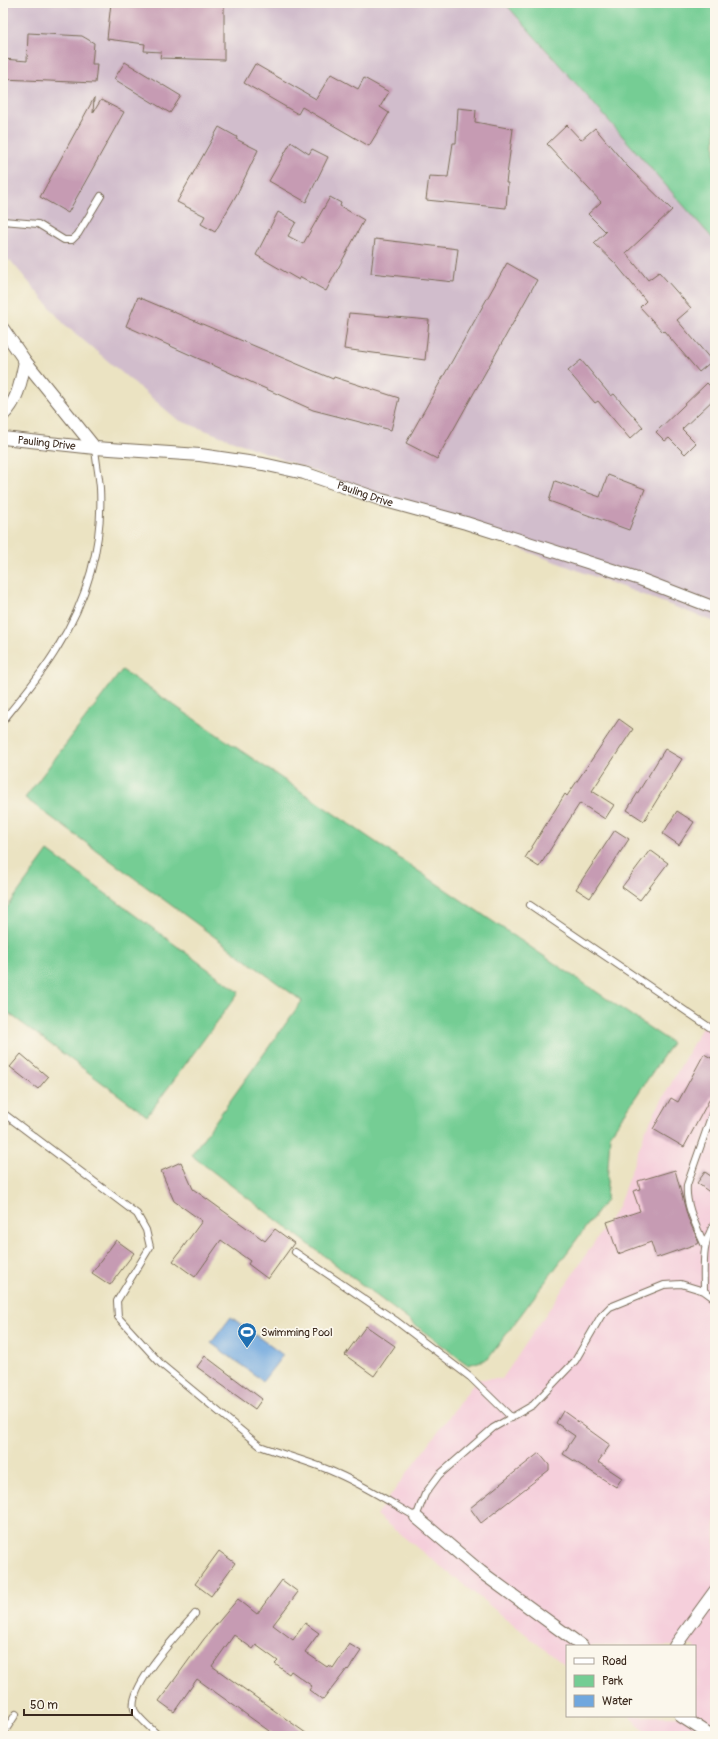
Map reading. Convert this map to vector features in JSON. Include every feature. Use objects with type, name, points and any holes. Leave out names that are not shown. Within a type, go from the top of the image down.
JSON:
[{"type":"street","points":[[3,329],[25,361],[95,448]]},
{"type":"street","points":[[3,415],[10,408],[18,393],[25,361]]},
{"type":"street","name":"Pauling Drive","points":[[3,438],[95,448],[200,455],[263,464],[304,473],[382,500],[466,523],[630,576],[715,608]]},
{"type":"street","points":[[416,1517],[481,1572],[581,1645]]},
{"type":"street","points":[[676,1645],[715,1591]]},
{"type":"street","points":[[683,1717],[712,1736]]},
{"type":"lane","points":[[3,222],[38,224],[64,240],[72,240],[78,234],[101,196]]},
{"type":"lane","points":[[3,721],[56,651],[86,590],[96,554],[99,525],[100,487],[95,448]]},
{"type":"lane","points":[[530,905],[715,1031]]},
{"type":"lane","points":[[3,1113],[137,1214],[146,1230],[150,1247],[117,1301],[118,1317],[160,1364],[260,1446],[279,1453],[300,1458],[339,1474],[416,1517],[425,1494],[439,1475],[493,1428],[533,1405],[575,1361],[601,1316],[610,1307],[664,1285],[681,1284],[704,1291],[715,1298]]},
{"type":"lane","points":[[705,1246],[687,1201],[686,1192],[687,1185],[712,1114]]},
{"type":"lane","points":[[704,1291],[705,1246],[709,1231],[715,1223]]},
{"type":"lane","points":[[295,1252],[395,1320],[470,1377],[512,1418]]},
{"type":"lane","points":[[159,1736],[134,1710],[133,1700],[137,1688],[145,1675],[195,1614]]},
{"type":"lane","points":[[3,1734],[16,1714]]},
{"type":"shaded area","points":[[3,3],[505,3],[715,241],[715,622],[178,420],[64,324],[10,260],[3,264]]},
{"type":"shaded area","points":[[707,1018],[715,1022],[715,1736],[652,1736],[629,1717],[696,1717],[696,1645],[566,1645],[566,1666],[376,1515],[477,1379],[502,1379],[618,1207],[646,1129]]},
{"type":"green space","points":[[505,3],[715,3],[715,241]]},
{"type":"green space","points":[[122,670],[672,1043],[610,1135],[606,1200],[488,1359],[468,1365],[191,1155],[302,1001],[25,798]]},
{"type":"green space","points":[[48,851],[239,992],[147,1116],[3,1009],[3,913]]},
{"type":"water","name":"Swimming Pool","points":[[231,1317],[283,1355],[263,1381],[211,1343]]},
{"type":"building","points":[[111,3],[224,3],[224,60],[160,58],[161,52],[144,51],[145,44],[107,39]]},
{"type":"building","points":[[28,33],[82,36],[94,43],[92,64],[97,64],[95,83],[3,79],[3,59],[27,61]]},
{"type":"building","points":[[125,62],[181,96],[170,113],[114,79]]},
{"type":"building","points":[[255,64],[316,99],[331,74],[358,89],[364,78],[389,92],[380,107],[389,113],[369,146],[302,107],[298,114],[244,83]]},
{"type":"building","points":[[94,98],[93,113],[101,100],[124,112],[68,213],[40,197]]},
{"type":"building","points":[[458,108],[476,110],[475,122],[513,129],[506,183],[508,183],[506,208],[426,200],[429,176],[448,177],[453,143],[456,143]]},
{"type":"building","points":[[567,125],[581,140],[595,128],[627,166],[672,210],[626,253],[648,280],[659,272],[691,308],[677,320],[712,361],[699,372],[664,331],[663,332],[640,307],[646,301],[615,263],[594,243],[606,232],[588,214],[601,202],[547,144]]},
{"type":"building","points":[[219,127],[237,137],[236,139],[258,150],[238,192],[215,232],[201,224],[205,216],[177,202]]},
{"type":"building","points":[[291,142],[309,154],[312,149],[328,157],[306,202],[269,181]]},
{"type":"building","points":[[330,197],[341,203],[340,206],[364,220],[326,291],[301,277],[299,280],[256,255],[278,212],[296,222],[288,236],[303,244]]},
{"type":"building","points":[[375,239],[458,249],[454,282],[371,273]]},
{"type":"building","points":[[507,263],[537,280],[437,459],[406,443]]},
{"type":"building","points":[[138,297],[333,379],[334,377],[399,398],[391,430],[313,410],[126,326]]},
{"type":"building","points":[[349,313],[429,320],[425,360],[344,349]]},
{"type":"building","points":[[581,360],[611,396],[614,394],[643,427],[630,439],[598,401],[595,403],[568,371]]},
{"type":"building","points":[[707,383],[715,391],[715,398],[682,429],[696,443],[685,454],[669,438],[665,441],[656,432]]},
{"type":"building","points":[[608,475],[645,489],[629,530],[549,501],[555,481],[600,497]]},
{"type":"building","points":[[619,719],[633,729],[592,791],[614,805],[605,819],[580,803],[539,867],[525,858],[565,794],[567,796]]},
{"type":"building","points":[[665,749],[682,759],[644,821],[627,810]]},
{"type":"building","points":[[677,811],[694,822],[679,845],[663,834]]},
{"type":"building","points":[[615,830],[629,839],[590,898],[576,889]]},
{"type":"building","points":[[650,850],[668,863],[640,900],[622,887]]},
{"type":"building","points":[[21,1054],[48,1077],[38,1089],[10,1067]]},
{"type":"building","points":[[704,1054],[715,1060],[715,1089],[684,1147],[653,1129],[671,1098],[678,1102]]},
{"type":"building","points":[[181,1162],[193,1189],[265,1241],[275,1229],[294,1243],[268,1279],[248,1264],[250,1261],[221,1240],[195,1277],[173,1261],[202,1221],[174,1201],[161,1171]]},
{"type":"building","points":[[675,1170],[688,1218],[699,1243],[656,1258],[651,1242],[618,1254],[607,1222],[640,1211],[633,1191],[640,1189],[638,1181]]},
{"type":"building","points":[[705,1172],[715,1179],[715,1196],[697,1183]]},
{"type":"building","points":[[116,1240],[134,1253],[110,1285],[92,1273]]},
{"type":"building","points":[[366,1326],[395,1346],[374,1376],[345,1355]]},
{"type":"building","points":[[205,1356],[262,1399],[255,1409],[197,1367]]},
{"type":"building","points":[[563,1411],[610,1445],[598,1462],[622,1478],[616,1487],[563,1454],[575,1436],[556,1423]]},
{"type":"building","points":[[539,1453],[549,1465],[549,1470],[481,1523],[470,1508]]},
{"type":"building","points":[[219,1551],[235,1563],[211,1596],[195,1584]]},
{"type":"building","points":[[282,1580],[298,1592],[273,1625],[293,1640],[305,1623],[319,1633],[305,1652],[327,1667],[329,1665],[333,1668],[349,1644],[361,1651],[348,1670],[347,1669],[323,1700],[309,1690],[312,1686],[291,1671],[289,1674],[275,1664],[278,1661],[256,1645],[253,1649],[234,1635],[212,1666],[310,1736],[276,1736],[197,1679],[174,1712],[159,1701],[204,1639],[238,1599],[257,1614]]},
{"type":"place","name":"Swimming Pool","points":[[247,1349]]}]
